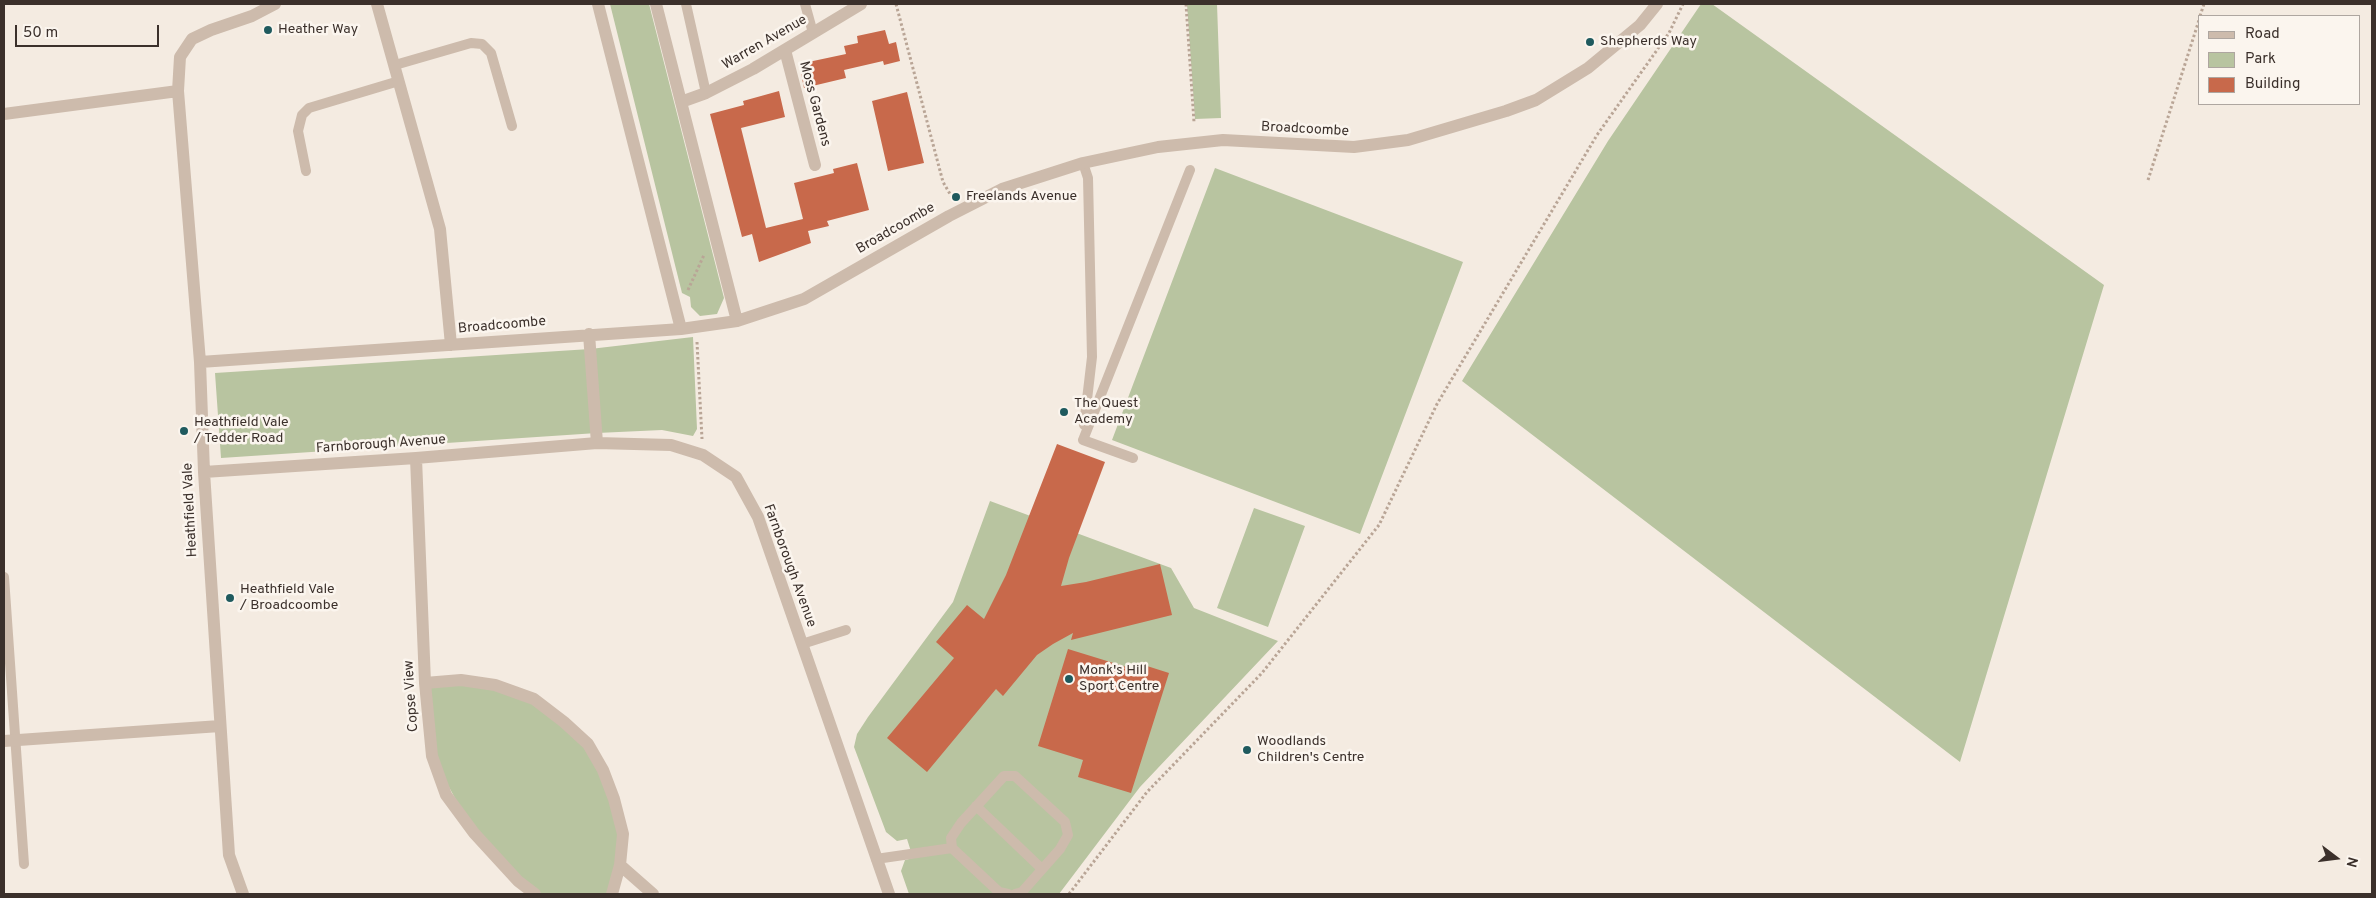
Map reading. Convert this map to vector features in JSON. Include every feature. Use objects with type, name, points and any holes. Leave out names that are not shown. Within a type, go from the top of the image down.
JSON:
[{"type":"street","name":"Heathfield Vale","points":[[243,894],[229,855],[204,472],[200,362],[178,91],[180,57],[192,39],[211,30],[252,16],[274,4]]},
{"type":"street","points":[[377,4],[440,228],[451,345]]},
{"type":"street","points":[[598,4],[681,329]]},
{"type":"street","points":[[656,4],[737,321]]},
{"type":"street","name":"Warren Avenue","points":[[682,102],[706,93],[785,50],[861,4]]},
{"type":"street","name":"Broadcoombe","points":[[200,362],[681,329],[737,321],[804,299],[959,210],[1002,188],[1083,162],[1158,147],[1223,140],[1354,147],[1408,140],[1459,126],[1536,100],[1588,68],[1640,25],[1657,4]]},
{"type":"street","name":"Moss Gardens","points":[[785,50],[815,165]]},
{"type":"street","points":[[4,114],[178,91]]},
{"type":"street","points":[[590,334],[597,443]]},
{"type":"street","name":"Farnborough Avenue","points":[[204,472],[416,458],[597,443],[671,445],[703,455],[736,477],[758,517],[889,894]]},
{"type":"street","name":"Copse View","points":[[416,458],[425,683],[432,756],[446,795],[474,833],[518,880],[535,894]]},
{"type":"street","points":[[425,683],[461,680],[495,686],[534,700],[564,722],[588,744],[603,770],[614,799],[623,834],[620,865],[612,894]]},
{"type":"street","points":[[9,741],[220,726]]},
{"type":"street","points":[[620,865],[653,894]]},
{"type":"lane","points":[[686,4],[706,93]]},
{"type":"lane","points":[[805,4],[812,33]]},
{"type":"lane","points":[[395,66],[471,43],[482,44],[491,53],[512,126]]},
{"type":"lane","points":[[306,171],[298,131],[302,115],[309,108],[399,81]]},
{"type":"lane","points":[[1083,162],[1088,178],[1092,357],[1083,440]]},
{"type":"lane","points":[[1083,440],[1190,170]]},
{"type":"lane","points":[[1083,440],[1133,458]]},
{"type":"lane","points":[[4,578],[9,741],[24,864]]},
{"type":"lane","points":[[802,644],[846,630]]},
{"type":"lane","points":[[1008,894],[999,892],[952,848],[951,838],[976,806],[1004,776],[1015,776],[1065,822],[1068,835],[1060,849],[1022,892],[1015,894]]},
{"type":"lane","points":[[976,806],[1042,869]]},
{"type":"lane","points":[[876,859],[952,848]]},
{"type":"path","points":[[896,4],[943,182],[959,210]]},
{"type":"path","points":[[1186,4],[1194,122]]},
{"type":"path","points":[[1069,894],[1147,792],[1262,673],[1379,525],[1437,404],[1597,136],[1669,33],[1683,4]]},
{"type":"path","points":[[2148,180],[2198,22]]},
{"type":"path","points":[[677,313],[715,233]]},
{"type":"path","points":[[697,327],[703,455]]},
{"type":"green space","points":[[610,4],[649,4],[724,298],[717,314],[700,316],[691,307],[690,297],[682,293]]},
{"type":"green space","points":[[1187,4],[1217,4],[1221,118],[1195,119]]},
{"type":"green space","points":[[1701,4],[1712,4],[2104,285],[1960,762],[1462,381],[1608,141]]},
{"type":"green space","points":[[1215,168],[1463,262],[1360,534],[1112,440]]},
{"type":"green space","points":[[693,337],[697,429],[693,436],[662,430],[597,433],[221,458],[215,373],[590,349]]},
{"type":"green space","name":"Monk's Hill Sport Centre","points":[[990,501],[1171,568],[1194,608],[1278,641],[1140,787],[1059,894],[909,894],[901,871],[905,860],[913,858],[907,839],[897,841],[886,832],[854,747],[857,734],[868,717],[953,602]]},
{"type":"green space","points":[[1254,508],[1305,526],[1268,627],[1217,608]]},
{"type":"green space","points":[[461,680],[534,699],[588,744],[623,834],[612,894],[535,894],[474,833],[432,756],[425,683]]},
{"type":"building","points":[[885,30],[889,44],[896,42],[900,61],[884,65],[883,61],[844,70],[846,78],[804,88],[799,64],[846,54],[844,46],[858,43],[857,36]]},
{"type":"building","points":[[779,91],[785,117],[741,128],[766,228],[803,219],[794,183],[834,173],[833,169],[857,163],[869,210],[827,221],[829,226],[808,231],[811,243],[759,262],[752,234],[742,237],[710,114],[744,105],[743,101]]},
{"type":"building","points":[[907,92],[924,163],[888,171],[872,101]]},
{"type":"building","points":[[1057,444],[1105,462],[1069,558],[1061,586],[1086,582],[1160,564],[1172,615],[1071,640],[1073,633],[1053,644],[1037,655],[1003,696],[996,689],[927,772],[887,738],[954,658],[936,642],[967,605],[984,619],[1006,575]]},
{"type":"building","points":[[1068,649],[1146,673],[1147,666],[1169,673],[1131,793],[1078,777],[1083,760],[1038,746]]},
{"type":"place","name":"Heather Way","points":[[268,30]]},
{"type":"place","name":"Shepherds Way","points":[[1590,42]]},
{"type":"place","name":"Freelands Avenue","points":[[956,197]]},
{"type":"place","name":"The Quest Academy","points":[[1064,412]]},
{"type":"place","name":"Heathfield Vale / Tedder Road","points":[[184,431]]},
{"type":"place","name":"Heathfield Vale / Broadcoombe","points":[[230,598]]},
{"type":"place","name":"Monk's Hill Sport Centre","points":[[1069,679]]},
{"type":"place","name":"Woodlands Children's Centre","points":[[1247,750]]}]
